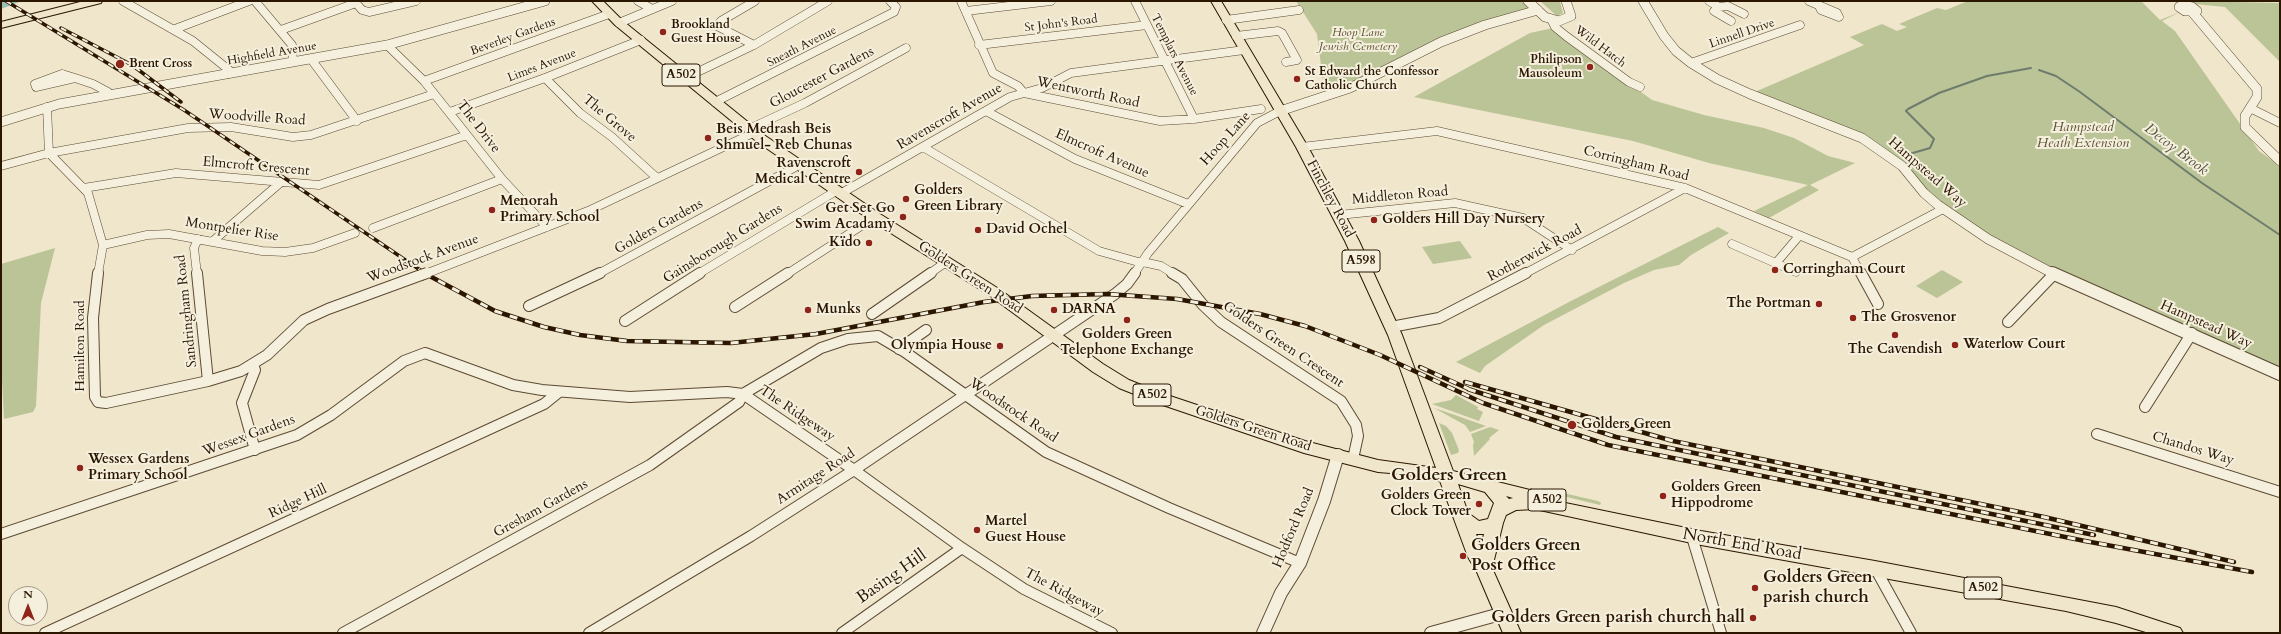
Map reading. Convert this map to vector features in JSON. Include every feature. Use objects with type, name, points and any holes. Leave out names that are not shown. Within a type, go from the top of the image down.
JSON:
[{"type":"highway","points":[[1,19],[80,1]]},
{"type":"highway","points":[[1,26],[97,1]]},
{"type":"highway","points":[[1,16],[37,11]]},
{"type":"main road","name":"Golders Green Road","points":[[597,1],[619,23],[751,131],[875,217],[994,292],[1109,375],[1159,398],[1284,441],[1389,468],[1434,482],[1456,502]]},
{"type":"main road","name":"Finchley Road","points":[[1216,1],[1302,147],[1339,215],[1391,326],[1415,388],[1445,476],[1463,518],[1476,557],[1484,568],[1512,633]]},
{"type":"main road","name":"Golders Green Road","points":[[1389,468],[1403,468],[1445,476]]},
{"type":"main road","name":"A502","points":[[1445,476],[1477,482]]},
{"type":"main road","points":[[1456,502],[1466,489],[1477,482],[1492,488],[1502,502],[1484,568]]},
{"type":"main road","name":"North End Road","points":[[1477,482],[1616,519],[1692,537],[1875,568],[2066,604],[2116,615],[2174,633]]},
{"type":"main road","name":"North End Road","points":[[1498,517],[1522,503],[1535,503],[1616,519]]},
{"type":"main road","points":[[1463,518],[1468,524],[1483,528],[1498,517]]},
{"type":"street","points":[[123,1],[176,29],[209,52],[229,70],[228,74]]},
{"type":"street","points":[[176,29],[249,1]]},
{"type":"street","points":[[255,1],[281,30],[292,45],[293,62]]},
{"type":"street","points":[[281,30],[356,2],[362,10],[369,12],[416,1]]},
{"type":"street","name":"Highfield Avenue","points":[[1,122],[47,107],[387,45],[544,1]]},
{"type":"street","points":[[638,1],[652,9]]},
{"type":"street","points":[[619,23],[672,1]]},
{"type":"street","points":[[754,45],[717,26],[721,21],[756,1]]},
{"type":"street","points":[[685,78],[754,45],[828,1]]},
{"type":"street","name":"Sneath Avenue","points":[[715,102],[891,14],[896,9],[890,1]]},
{"type":"street","name":"Wentworth Road","points":[[961,1],[979,46],[992,73],[1018,86],[1024,92],[1160,121],[1194,119],[1261,109]]},
{"type":"street","points":[[966,11],[1051,1]]},
{"type":"street","name":"Templars Avenue","points":[[1135,1],[1164,62],[1194,119]]},
{"type":"street","points":[[1528,1],[1551,19],[1562,20],[1571,16],[1567,1]]},
{"type":"street","name":"Hampstead Way","points":[[1643,1],[1664,36],[1676,51],[1691,63],[1717,79],[1750,94],[1862,138],[1896,161],[1911,175],[1924,193],[1943,209],[1988,239],[2054,274],[2280,374]]},
{"type":"street","points":[[1709,1],[1719,7]]},
{"type":"street","points":[[1810,1],[1819,6]]},
{"type":"street","points":[[2185,3],[2197,10],[2193,13],[2257,89],[2257,97],[2245,116],[2245,127],[2280,161]]},
{"type":"street","points":[[1731,21],[1714,10],[1719,7],[1728,6],[1744,14]]},
{"type":"street","points":[[1226,20],[1299,10]]},
{"type":"street","name":"Hoop Lane","points":[[1053,335],[1123,288],[1188,204],[1257,123],[1271,114],[1350,88],[1441,42],[1485,25],[1538,10]]},
{"type":"street","name":"Beverley Gardens","points":[[424,81],[609,14]]},
{"type":"street","name":"Wild Hatch","points":[[1551,19],[1555,27],[1566,36],[1630,82],[1640,87]]},
{"type":"street","name":"St John's Road","points":[[979,46],[1147,25]]},
{"type":"street","name":"Linnell Drive","points":[[1691,63],[1800,25]]},
{"type":"street","points":[[1236,36],[1278,31],[1282,33],[1297,60],[1286,62]]},
{"type":"street","name":"Limes Avenue","points":[[450,112],[545,78],[641,40]]},
{"type":"street","name":"The Drive","points":[[387,45],[424,81],[502,179],[547,227]]},
{"type":"street","name":"Gloucester Gardens","points":[[751,131],[906,48]]},
{"type":"street","name":"Ravenscroft Avenue","points":[[838,192],[923,147],[1010,97],[1042,88],[1070,73],[1164,62],[1244,50]]},
{"type":"street","points":[[311,59],[357,121]]},
{"type":"street","points":[[76,78],[93,84],[108,92],[109,95]]},
{"type":"street","name":"The Grove","points":[[545,78],[580,113],[612,137],[657,178]]},
{"type":"street","name":"Woodville Road","points":[[1,166],[49,153],[145,134],[188,128],[237,127],[299,137],[316,134],[357,121],[434,94]]},
{"type":"street","points":[[47,107],[49,153]]},
{"type":"street","points":[[2250,108],[2280,123]]},
{"type":"street","name":"Elmcroft Avenue","points":[[986,111],[1075,159],[1188,204]]},
{"type":"street","name":"Woodstock Avenue","points":[[106,403],[208,380],[253,365],[304,320],[328,309],[547,227],[657,178],[751,131]]},
{"type":"street","name":"Corringham Road","points":[[1302,147],[1437,131],[1686,188],[1852,257]]},
{"type":"street","name":"Elmcroft Crescent","points":[[84,188],[176,173],[307,185],[326,184],[467,135]]},
{"type":"street","name":"Golders Green Crescent","points":[[923,147],[1099,251],[1142,263],[1161,266],[1182,279],[1203,305],[1221,322],[1341,401],[1356,425],[1358,436],[1346,457]]},
{"type":"street","name":"Hamilton Road","points":[[49,153],[88,192],[104,245],[94,300],[93,350],[95,397],[98,402],[106,403]]},
{"type":"street","name":"Golders Gardens","points":[[529,306],[617,265],[799,165]]},
{"type":"street","points":[[373,228],[502,179]]},
{"type":"street","points":[[213,241],[280,183]]},
{"type":"street","name":"Rotherwick Road","points":[[1391,326],[1438,318],[1453,312],[1686,188]]},
{"type":"street","name":"Gainsborough Gardens","points":[[625,321],[701,272],[838,192]]},
{"type":"street","name":"Middleton Road","points":[[1339,215],[1442,203],[1455,203],[1523,218],[1538,226],[1572,250]]},
{"type":"street","points":[[1878,304],[1852,257],[1943,209]]},
{"type":"street","points":[[735,307],[875,217]]},
{"type":"street","name":"Montpelier Rise","points":[[104,245],[162,234],[213,241],[262,251],[285,252],[313,248],[355,233]]},
{"type":"street","points":[[1776,263],[1799,236]]},
{"type":"street","name":"Sandringham Road","points":[[198,239],[194,248],[208,380]]},
{"type":"street","points":[[1732,244],[1796,272]]},
{"type":"street","points":[[872,314],[946,262]]},
{"type":"street","points":[[2008,322],[2054,274]]},
{"type":"street","points":[[899,348],[926,330]]},
{"type":"street","points":[[2145,407],[2192,334]]},
{"type":"street","name":"Armitage Road","points":[[589,633],[752,536],[854,470],[1053,335]]},
{"type":"street","name":"Woodstock Road","points":[[743,394],[821,348],[848,339],[878,336],[899,348],[1046,452],[1170,508],[1300,563]]},
{"type":"street","name":"The Ridgeway","points":[[421,353],[432,354],[513,385],[559,392],[630,397],[727,392],[743,394],[854,470],[962,548],[1024,589],[1112,633]]},
{"type":"street","name":"Wessex Gardens","points":[[1,534],[297,435],[314,426],[404,361],[421,353]]},
{"type":"street","points":[[253,365],[255,370],[242,403],[255,450]]},
{"type":"street","name":"Ridge Hill","points":[[45,633],[537,408],[552,400],[559,392]]},
{"type":"street","name":"Gresham Gardens","points":[[343,633],[650,465],[739,402],[743,394]]},
{"type":"street","name":"Chandos Way","points":[[2097,434],[2280,492]]},
{"type":"street","name":"Hodford Road","points":[[1263,633],[1281,593],[1300,563],[1324,501],[1346,457]]},
{"type":"street","points":[[1692,537],[1721,633]]},
{"type":"street","name":"Basing Hill","points":[[842,633],[962,548]]},
{"type":"street","points":[[1875,568],[1910,633]]},
{"type":"street","points":[[1431,633],[1504,613]]},
{"type":"green space","name":"Hoop Lane Jewish Cemetery","points":[[1296,1],[1527,1],[1538,10],[1485,25],[1325,97],[1317,34]]},
{"type":"green space","points":[[1540,1],[1560,2],[1563,13],[1557,16]]},
{"type":"green space","name":"Hampstead Heath Extension","points":[[1968,1],[2141,1],[2160,20],[2180,12],[2162,21],[2175,31],[2259,151],[2280,166],[2280,374],[2054,274],[1943,209],[1881,150],[1750,94],[1864,45],[1850,37],[1882,24],[1897,31],[1907,27],[1899,24],[1937,8],[1946,10]]},
{"type":"green space","points":[[2189,1],[2280,3],[2280,62],[2225,7],[2184,3]]},
{"type":"green space","points":[[1553,28],[1652,100],[1704,115],[1764,128],[1794,138],[1828,156],[1855,163],[1810,185],[1819,190],[1769,218],[1754,211],[1808,185],[1709,163],[1633,141],[1414,97],[1530,33]]},
{"type":"green space","points":[[1718,227],[1729,233],[1691,255],[1679,265],[1654,270],[1624,283],[1544,325],[1485,366],[1480,373],[1456,362],[1569,302]]},
{"type":"green space","points":[[1460,241],[1472,258],[1433,264],[1422,247]]},
{"type":"green space","points":[[55,248],[41,303],[36,406],[33,412],[4,419],[1,360],[1,264]]},
{"type":"green space","points":[[1942,270],[1963,282],[1937,298],[1916,286]]},
{"type":"green space","points":[[1456,395],[1478,407],[1477,409],[1483,412],[1479,421],[1432,404],[1451,400]]},
{"type":"green space","points":[[1434,408],[1486,426],[1470,432],[1465,425]]},
{"type":"green space","points":[[1439,423],[1446,426],[1452,433],[1459,450],[1458,453],[1451,455]]},
{"type":"green space","points":[[1490,427],[1499,430],[1489,438],[1490,439],[1474,456],[1474,442],[1471,434]]},
{"type":"green space","points":[[1550,490],[1601,503],[1600,505],[1550,493]]},
{"type":"waterway","points":[[1,6],[17,1]]},
{"type":"waterway","name":"Decoy Brook","points":[[1906,155],[1930,148],[1934,139],[1906,111],[1908,109],[1939,93],[1987,76],[2031,68]]},
{"type":"waterway","name":"Decoy Brook","points":[[2039,70],[2056,76],[2080,92],[2202,183],[2280,235]]},
{"type":"railway","points":[[6,1],[184,110],[426,274]]},
{"type":"railway","points":[[61,28],[132,65],[181,102]]},
{"type":"railway","points":[[424,273],[495,311],[544,327],[580,335],[627,341],[731,343],[816,334],[984,302],[1032,296],[1107,294],[1177,299],[1260,314],[1305,326],[1380,355],[1483,403],[1608,445],[2085,541],[2252,572]]},
{"type":"railway","points":[[1420,367],[1471,390]]},
{"type":"railway","points":[[1465,382],[1673,441],[2044,517],[2234,562]]},
{"type":"railway","points":[[1471,390],[1616,437],[2094,535]]},
{"type":"place","name":"Brookland Guest House","points":[[663,32]]},
{"type":"place","name":"Brent Cross","points":[[120,64]]},
{"type":"place","name":"Philipson Mausoleum","points":[[1590,67]]},
{"type":"place","name":"St Edward the Confessor Catholic Church","points":[[1297,79]]},
{"type":"place","name":"Beis Medrash Beis Shmuel- Reb Chunas","points":[[708,138]]},
{"type":"place","name":"Ravenscroft Medical Centre","points":[[859,172]]},
{"type":"place","name":"Golders Green Library","points":[[906,199]]},
{"type":"place","name":"Menorah Primary School","points":[[492,210]]},
{"type":"place","name":"Get Set Go Swim Acadamy","points":[[903,217]]},
{"type":"place","name":"Golders Hill Day Nursery","points":[[1374,220]]},
{"type":"place","name":"David Ochel","points":[[978,230]]},
{"type":"place","name":"Kïdo","points":[[869,243]]},
{"type":"place","name":"Corringham Court","points":[[1775,270]]},
{"type":"place","name":"The Portman","points":[[1819,304]]},
{"type":"place","name":"Munks","points":[[808,310]]},
{"type":"place","name":"DARNA","points":[[1054,310]]},
{"type":"place","name":"The Grosvenor","points":[[1853,318]]},
{"type":"place","name":"Golders Green Telephone Exchange","points":[[1127,320]]},
{"type":"place","name":"The Cavendish","points":[[1895,335]]},
{"type":"place","name":"Waterlow Court","points":[[1955,345]]},
{"type":"place","name":"Olympia House","points":[[1000,346]]},
{"type":"place","name":"Golders Green","points":[[1572,425]]},
{"type":"place","name":"Wessex Gardens Primary School","points":[[80,468]]},
{"type":"place","name":"Golders Green Hippodrome","points":[[1663,496]]},
{"type":"place","name":"Golders Green Clock Tower","points":[[1479,504]]},
{"type":"place","name":"Martel Guest House","points":[[977,530]]},
{"type":"place","name":"Golders Green Post Office","points":[[1463,556]]},
{"type":"place","name":"Golders Green parish church","points":[[1755,588]]},
{"type":"place","name":"Golders Green parish church hall","points":[[1753,618]]},
{"type":"district","name":"Golders Green","points":[[1449,476]]}]
